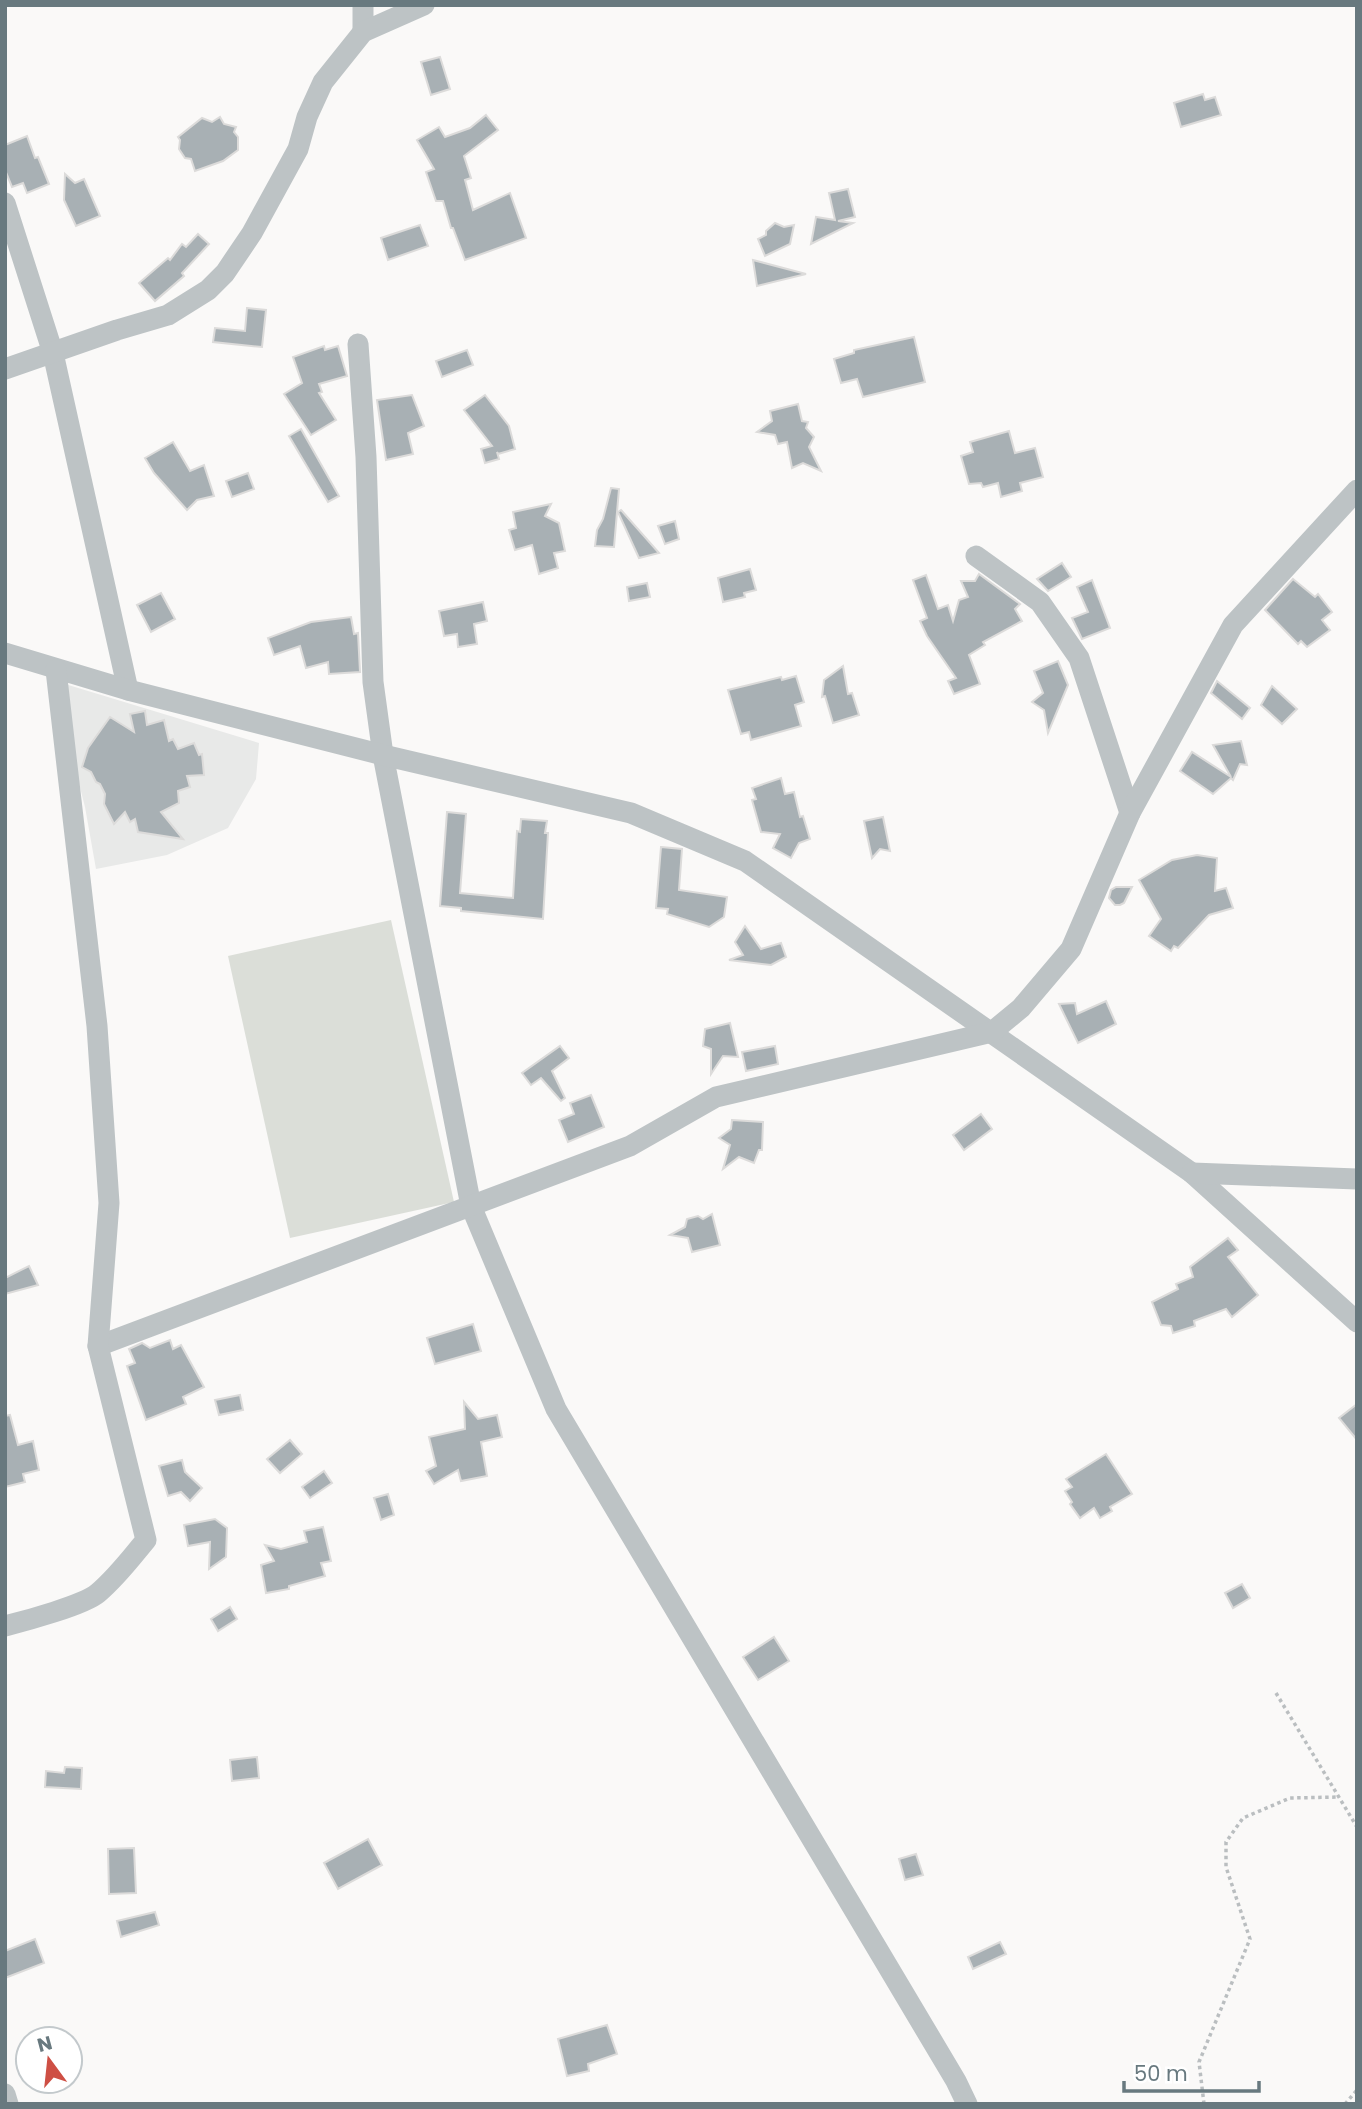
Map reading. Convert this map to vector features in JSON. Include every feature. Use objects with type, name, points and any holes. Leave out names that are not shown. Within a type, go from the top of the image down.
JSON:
[{"type":"street","points":[[363,5],[363,32]]},
{"type":"street","points":[[5,369],[168,315],[208,290],[225,274],[252,233],[298,149],[307,117],[323,82],[363,32],[424,5]]},
{"type":"street","points":[[5,203],[53,353],[128,690]]},
{"type":"street","points":[[358,344],[366,457],[373,682],[383,755],[471,1206],[556,1409],[847,1895],[967,2104]]},
{"type":"street","points":[[98,1346],[630,1146],[716,1097],[992,1032],[1021,1008],[1071,949],[1130,813],[1233,625],[1357,490]]},
{"type":"street","points":[[976,556],[1041,602],[1079,658],[1130,813]]},
{"type":"street","points":[[5,653],[128,690],[383,755],[631,813],[745,861],[1192,1173],[1357,1322]]},
{"type":"street","points":[[5,1626],[96,1595],[125,1567],[146,1540],[98,1346],[109,1203],[97,1026],[56,670]]},
{"type":"street","points":[[1192,1173],[1357,1179]]},
{"type":"street","points":[[5,2094],[8,2104]]},
{"type":"path","points":[[1276,1693],[1357,1827]]},
{"type":"path","points":[[1204,2104],[1199,2062],[1250,1939],[1226,1867],[1226,1842],[1243,1818],[1290,1798],[1339,1797]]},
{"type":"path","points":[[1345,2104],[1357,2090]]},
{"type":"shaded area","points":[[65,684],[259,743],[256,779],[228,828],[167,855],[96,869],[85,807],[71,752]]},
{"type":"shaded area","points":[[391,920],[454,1202],[290,1238],[228,956]]},
{"type":"building","points":[[440,57],[450,89],[431,95],[421,62]]},
{"type":"building","points":[[1203,94],[1205,100],[1215,97],[1221,115],[1181,127],[1174,103]]},
{"type":"building","points":[[486,115],[498,130],[464,156],[471,178],[465,180],[473,210],[510,193],[526,238],[465,260],[443,201],[436,201],[426,172],[434,169],[417,140],[439,127],[445,137],[470,128]]},
{"type":"building","points":[[220,117],[224,124],[236,127],[234,132],[238,137],[238,150],[223,161],[195,171],[191,159],[185,158],[179,149],[178,137],[202,118],[212,122]]},
{"type":"building","points":[[27,136],[49,184],[27,193],[23,183],[12,187],[5,170],[5,145]]},
{"type":"building","points":[[65,174],[75,183],[84,179],[100,216],[76,226],[64,200]]},
{"type":"building","points":[[848,189],[855,217],[838,221],[853,223],[811,244],[816,217],[835,220],[829,193]]},
{"type":"building","points":[[775,223],[784,227],[794,225],[790,244],[765,256],[758,239],[766,235],[766,231]]},
{"type":"building","points":[[420,225],[428,246],[388,260],[381,238]]},
{"type":"building","points":[[198,234],[209,244],[182,273],[184,276],[155,301],[139,283],[168,258],[170,260],[182,244],[186,247]]},
{"type":"building","points":[[753,260],[806,274],[757,286]]},
{"type":"building","points":[[247,308],[266,310],[262,347],[213,342],[215,328],[245,331]]},
{"type":"building","points":[[914,337],[925,382],[863,397],[857,379],[841,383],[834,359],[854,353],[854,350]]},
{"type":"building","points":[[324,346],[325,350],[338,346],[347,376],[319,384],[322,392],[319,393],[336,420],[311,435],[284,394],[302,383],[293,357]]},
{"type":"building","points":[[467,350],[473,365],[442,377],[436,361]]},
{"type":"building","points":[[412,395],[424,426],[408,433],[413,454],[386,460],[377,400]]},
{"type":"building","points":[[485,395],[509,426],[515,449],[498,454],[497,452],[499,459],[485,463],[481,449],[492,446],[464,410]]},
{"type":"building","points":[[798,404],[802,421],[808,422],[806,428],[814,437],[809,447],[821,471],[803,463],[792,468],[787,442],[778,444],[775,435],[757,432],[772,421],[770,411]]},
{"type":"building","points":[[301,429],[339,496],[328,502],[289,436]]},
{"type":"building","points":[[1009,431],[1015,453],[1035,448],[1043,477],[1020,483],[1022,491],[1001,497],[998,483],[983,487],[981,483],[969,484],[961,456],[973,452],[970,442]]},
{"type":"building","points":[[173,442],[190,471],[204,465],[214,496],[197,500],[187,510],[154,473],[145,458]]},
{"type":"building","points":[[248,473],[254,489],[232,497],[226,481]]},
{"type":"building","points":[[611,488],[619,489],[614,547],[595,546],[597,530],[603,519]]},
{"type":"building","points":[[551,504],[545,516],[559,523],[565,551],[554,553],[558,568],[539,574],[532,545],[515,550],[509,530],[516,528],[513,512]]},
{"type":"building","points":[[621,510],[659,553],[639,558],[618,512]]},
{"type":"building","points":[[675,521],[679,539],[665,544],[658,526]]},
{"type":"building","points":[[1062,563],[1071,577],[1048,591],[1037,579]]},
{"type":"building","points":[[750,569],[756,590],[744,593],[745,597],[723,602],[718,578]]},
{"type":"building","points":[[979,574],[1020,604],[1015,609],[1022,621],[983,642],[985,645],[969,655],[980,684],[954,694],[948,681],[956,678],[920,621],[927,618],[913,580],[926,575],[938,609],[948,605],[953,621],[959,600],[968,597],[961,581],[975,581]]},
{"type":"building","points":[[1293,579],[1315,597],[1318,594],[1332,612],[1322,620],[1330,630],[1307,647],[1301,641],[1298,644],[1265,610]]},
{"type":"building","points":[[1092,580],[1110,628],[1082,639],[1072,618],[1088,612],[1077,587]]},
{"type":"building","points":[[647,583],[650,597],[629,601],[627,587]]},
{"type":"building","points":[[161,593],[175,619],[151,632],[137,605]]},
{"type":"building","points":[[483,602],[487,621],[474,624],[477,644],[458,647],[457,634],[444,636],[439,611]]},
{"type":"building","points":[[351,617],[354,634],[358,633],[360,672],[329,674],[328,662],[306,668],[300,646],[274,655],[268,638],[311,622]]},
{"type":"building","points":[[1058,661],[1068,685],[1048,733],[1044,710],[1032,702],[1043,693],[1034,671]]},
{"type":"building","points":[[843,666],[848,694],[852,693],[859,715],[833,723],[825,696],[822,697],[824,680]]},
{"type":"building","points":[[796,676],[804,702],[795,705],[801,726],[751,740],[749,732],[741,734],[728,690]]},
{"type":"building","points":[[1217,681],[1250,708],[1242,719],[1211,693]]},
{"type":"building","points":[[1272,686],[1297,709],[1282,724],[1261,705]]},
{"type":"building","points":[[145,711],[147,725],[164,720],[169,741],[173,739],[178,749],[194,743],[199,755],[202,754],[204,775],[187,776],[190,787],[178,791],[179,803],[161,812],[183,839],[138,832],[135,819],[130,822],[125,812],[114,824],[104,804],[105,794],[100,784],[91,772],[82,767],[88,748],[110,717],[134,732],[130,714]]},
{"type":"building","points":[[1241,741],[1247,765],[1240,764],[1233,780],[1231,778],[1213,794],[1180,771],[1192,752],[1231,777],[1213,745]]},
{"type":"building","points":[[781,778],[785,794],[794,792],[800,817],[803,816],[810,839],[799,843],[791,858],[773,848],[780,834],[761,832],[752,800],[756,799],[752,788]]},
{"type":"building","points":[[447,812],[466,814],[460,893],[513,898],[517,831],[520,832],[521,819],[547,821],[543,919],[461,911],[461,908],[440,906]]},
{"type":"building","points":[[883,817],[890,851],[880,849],[872,858],[864,821]]},
{"type":"building","points":[[661,847],[682,849],[679,890],[727,897],[724,917],[709,927],[667,914],[668,909],[656,908]]},
{"type":"building","points":[[1197,855],[1217,858],[1215,891],[1226,888],[1233,908],[1209,915],[1178,948],[1174,946],[1171,951],[1149,936],[1161,919],[1139,880],[1172,860]]},
{"type":"building","points":[[1116,887],[1132,887],[1124,903],[1120,905],[1115,905],[1109,898],[1111,890]]},
{"type":"building","points":[[745,926],[761,949],[781,943],[786,957],[771,965],[729,960],[743,955],[735,942]]},
{"type":"building","points":[[1106,1001],[1116,1024],[1078,1043],[1059,1004],[1075,1003],[1077,1014]]},
{"type":"building","points":[[730,1023],[738,1057],[723,1056],[711,1074],[711,1049],[703,1046],[705,1029]]},
{"type":"building","points":[[560,1046],[569,1058],[552,1071],[565,1098],[561,1101],[541,1078],[531,1085],[522,1073]]},
{"type":"building","points":[[775,1046],[778,1064],[746,1071],[742,1052]]},
{"type":"building","points":[[591,1095],[604,1127],[568,1142],[559,1120],[574,1114],[570,1103]]},
{"type":"building","points":[[981,1114],[992,1129],[964,1150],[953,1135]]},
{"type":"building","points":[[732,1120],[763,1122],[762,1150],[759,1150],[754,1163],[739,1157],[723,1169],[730,1145],[719,1138],[731,1129]]},
{"type":"building","points":[[712,1214],[720,1245],[692,1252],[688,1238],[670,1235],[685,1227],[687,1219],[698,1216],[703,1219]]},
{"type":"building","points":[[1228,1238],[1238,1250],[1228,1257],[1258,1295],[1232,1317],[1226,1309],[1194,1321],[1195,1326],[1173,1333],[1171,1326],[1161,1325],[1152,1302],[1178,1289],[1176,1284],[1193,1277],[1190,1267]]},
{"type":"building","points":[[29,1266],[38,1285],[5,1294],[5,1278]]},
{"type":"building","points":[[473,1324],[481,1351],[435,1364],[427,1338]]},
{"type":"building","points":[[170,1340],[173,1349],[181,1345],[204,1387],[183,1397],[186,1404],[146,1420],[127,1366],[135,1363],[129,1349],[142,1343],[150,1348]]},
{"type":"building","points":[[240,1395],[243,1410],[219,1415],[215,1400]]},
{"type":"building","points":[[464,1402],[478,1419],[497,1415],[502,1437],[481,1442],[487,1476],[461,1481],[458,1470],[434,1484],[426,1471],[436,1466],[429,1437],[465,1429]]},
{"type":"building","points":[[1357,1404],[1357,1440],[1339,1418]]},
{"type":"building","points":[[10,1415],[18,1445],[33,1441],[39,1470],[23,1474],[25,1482],[5,1487],[5,1416]]},
{"type":"building","points":[[290,1440],[302,1454],[280,1473],[267,1459]]},
{"type":"building","points":[[1106,1454],[1132,1494],[1110,1507],[1112,1511],[1100,1518],[1094,1508],[1080,1518],[1065,1491],[1072,1487],[1066,1479]]},
{"type":"building","points":[[182,1460],[185,1472],[202,1488],[190,1501],[181,1492],[168,1496],[159,1466]]},
{"type":"building","points":[[324,1471],[332,1483],[310,1498],[302,1487]]},
{"type":"building","points":[[388,1494],[394,1515],[381,1520],[374,1498]]},
{"type":"building","points":[[215,1519],[227,1528],[226,1557],[209,1569],[210,1542],[188,1546],[184,1525]]},
{"type":"building","points":[[323,1527],[331,1561],[321,1563],[325,1576],[289,1586],[289,1589],[266,1593],[261,1565],[274,1561],[265,1545],[281,1549],[307,1542],[304,1531]]},
{"type":"building","points":[[1242,1584],[1250,1598],[1233,1608],[1225,1593]]},
{"type":"building","points":[[230,1607],[237,1619],[218,1631],[211,1619]]},
{"type":"building","points":[[774,1637],[789,1661],[758,1680],[743,1657]]},
{"type":"building","points":[[257,1757],[259,1778],[232,1781],[230,1760]]},
{"type":"building","points":[[65,1767],[82,1768],[81,1789],[45,1787],[46,1771],[64,1773]]},
{"type":"building","points":[[368,1839],[382,1865],[338,1889],[324,1863]]},
{"type":"building","points":[[134,1848],[136,1893],[109,1894],[108,1849]]},
{"type":"building","points":[[916,1854],[923,1875],[905,1880],[899,1859]]},
{"type":"building","points":[[155,1912],[159,1925],[121,1937],[117,1921]]},
{"type":"building","points":[[35,1939],[44,1963],[5,1978],[5,1951]]},
{"type":"building","points":[[1000,1942],[1006,1954],[973,1969],[968,1957]]},
{"type":"building","points":[[607,2025],[617,2054],[588,2064],[589,2071],[567,2076],[558,2039]]}]
